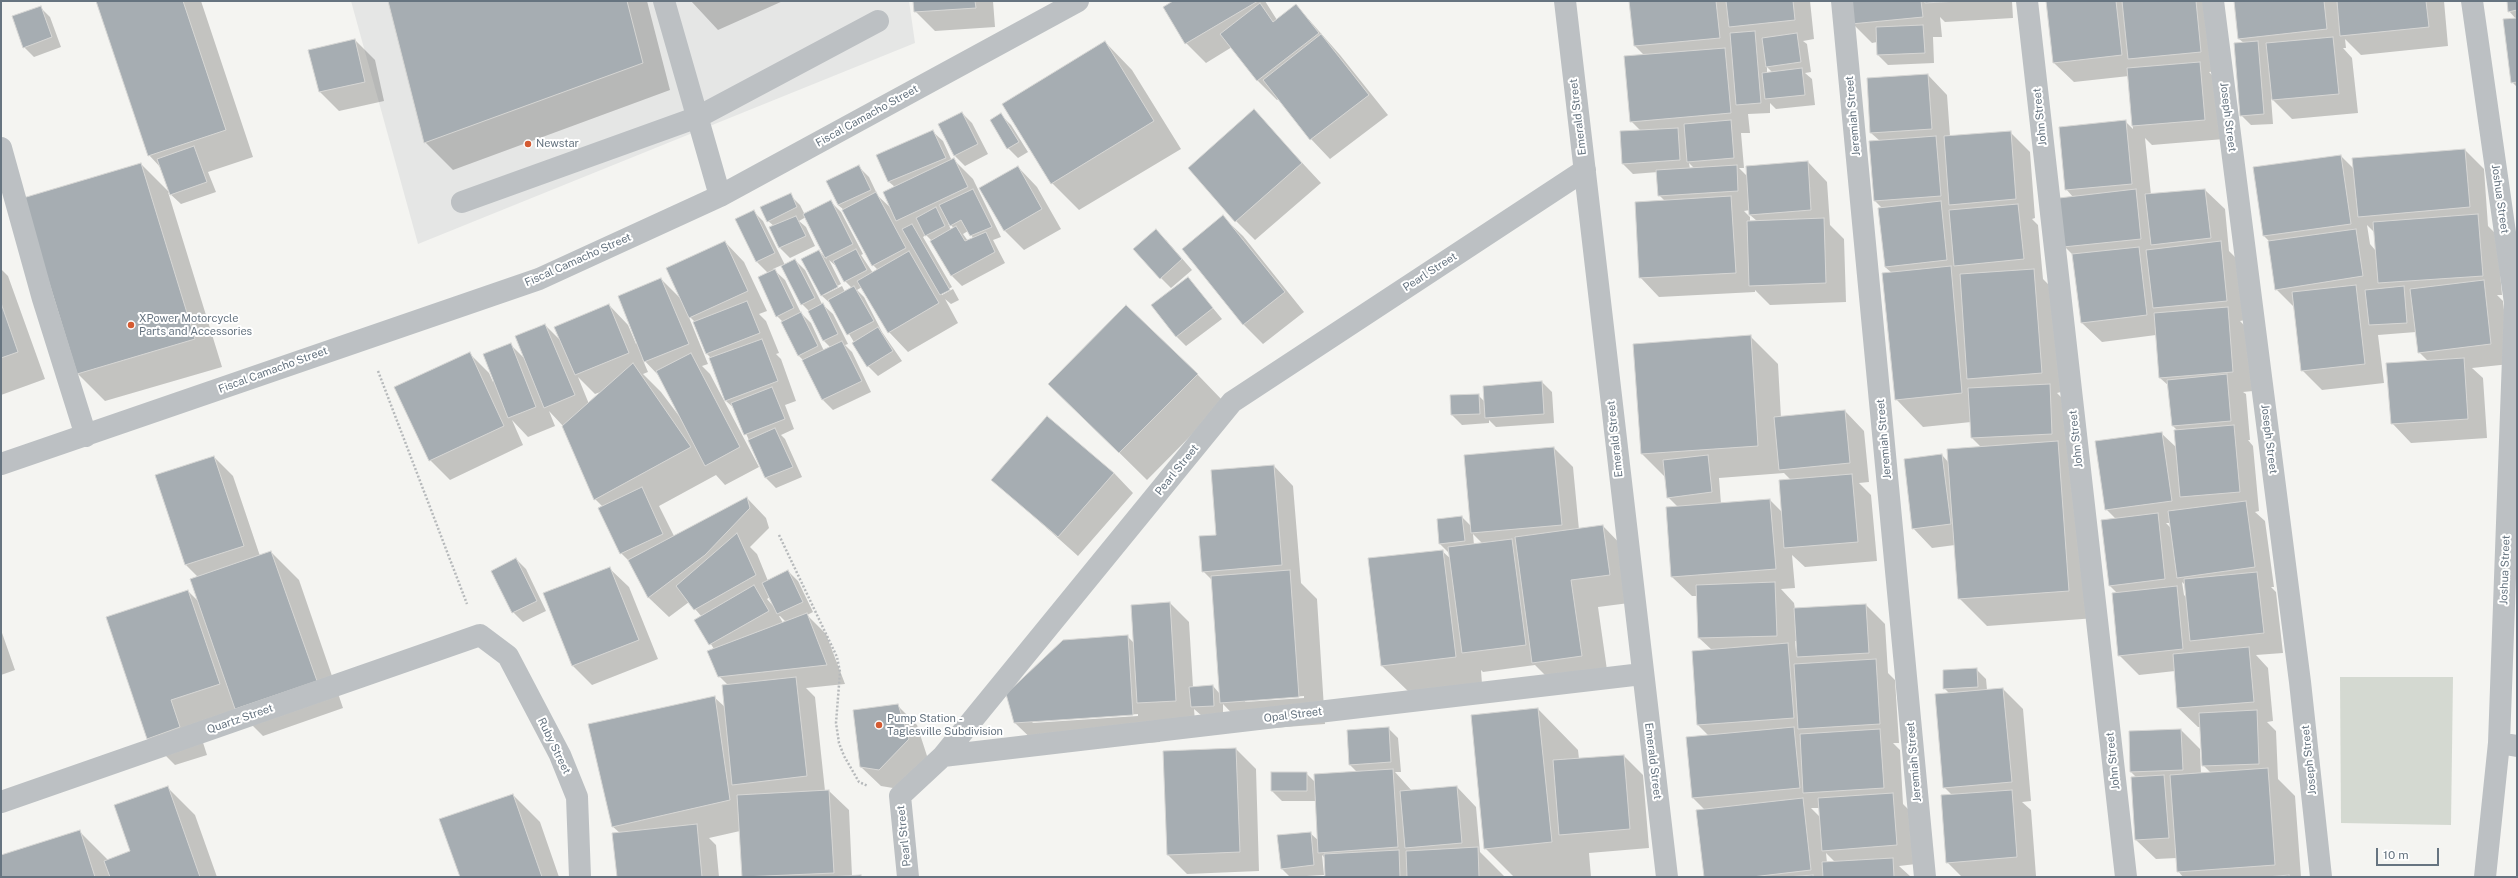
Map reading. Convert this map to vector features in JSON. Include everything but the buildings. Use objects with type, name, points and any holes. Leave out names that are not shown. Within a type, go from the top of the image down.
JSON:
[{"type":"street","points":[[664,1],[720,196]]},
{"type":"street","name":"Fiscal Camacho Street","points":[[1,464],[86,436],[364,337],[539,279],[720,196],[1078,1]]},
{"type":"street","name":"Emerald Street","points":[[1564,1],[1667,877]]},
{"type":"street","name":"Jeremiah Street","points":[[1842,1],[1925,877]]},
{"type":"street","name":"John Street","points":[[2027,1],[2126,877]]},
{"type":"street","name":"Joseph Street","points":[[2213,1],[2300,682],[2321,877]]},
{"type":"street","name":"Joshua Street","points":[[2472,1],[2515,303],[2508,745],[2485,877]]},
{"type":"street","points":[[462,202],[698,117],[878,21]]},
{"type":"street","points":[[1,148],[43,299],[86,436]]},
{"type":"street","name":"Pearl Street","points":[[908,877],[900,796],[944,756],[1232,402],[1585,170]]},
{"type":"street","name":"Quartz Street","points":[[1,802],[480,635]]},
{"type":"street","name":"Ruby Street","points":[[480,635],[508,656],[560,755],[577,797],[580,877]]},
{"type":"street","name":"Opal Street","points":[[944,756],[1642,674]]},
{"type":"path","points":[[364,337],[480,635]]},
{"type":"path","points":[[779,535],[837,657],[840,672],[836,723],[844,756],[860,782],[872,788],[900,796]]},
{"type":"shaded area","name":"Newstar","points":[[351,1],[909,1],[915,43],[418,244]]},
{"type":"shaded area","points":[[2340,677],[2453,677],[2451,825],[2341,823]]},
{"type":"place","name":"Newstar","points":[[528,144]]},
{"type":"place","name":"XPower Motorcycle Parts and Accessories","points":[[131,325]]},
{"type":"place","name":"Pump Station - Taglesville Subdivision","points":[[879,725]]}]
